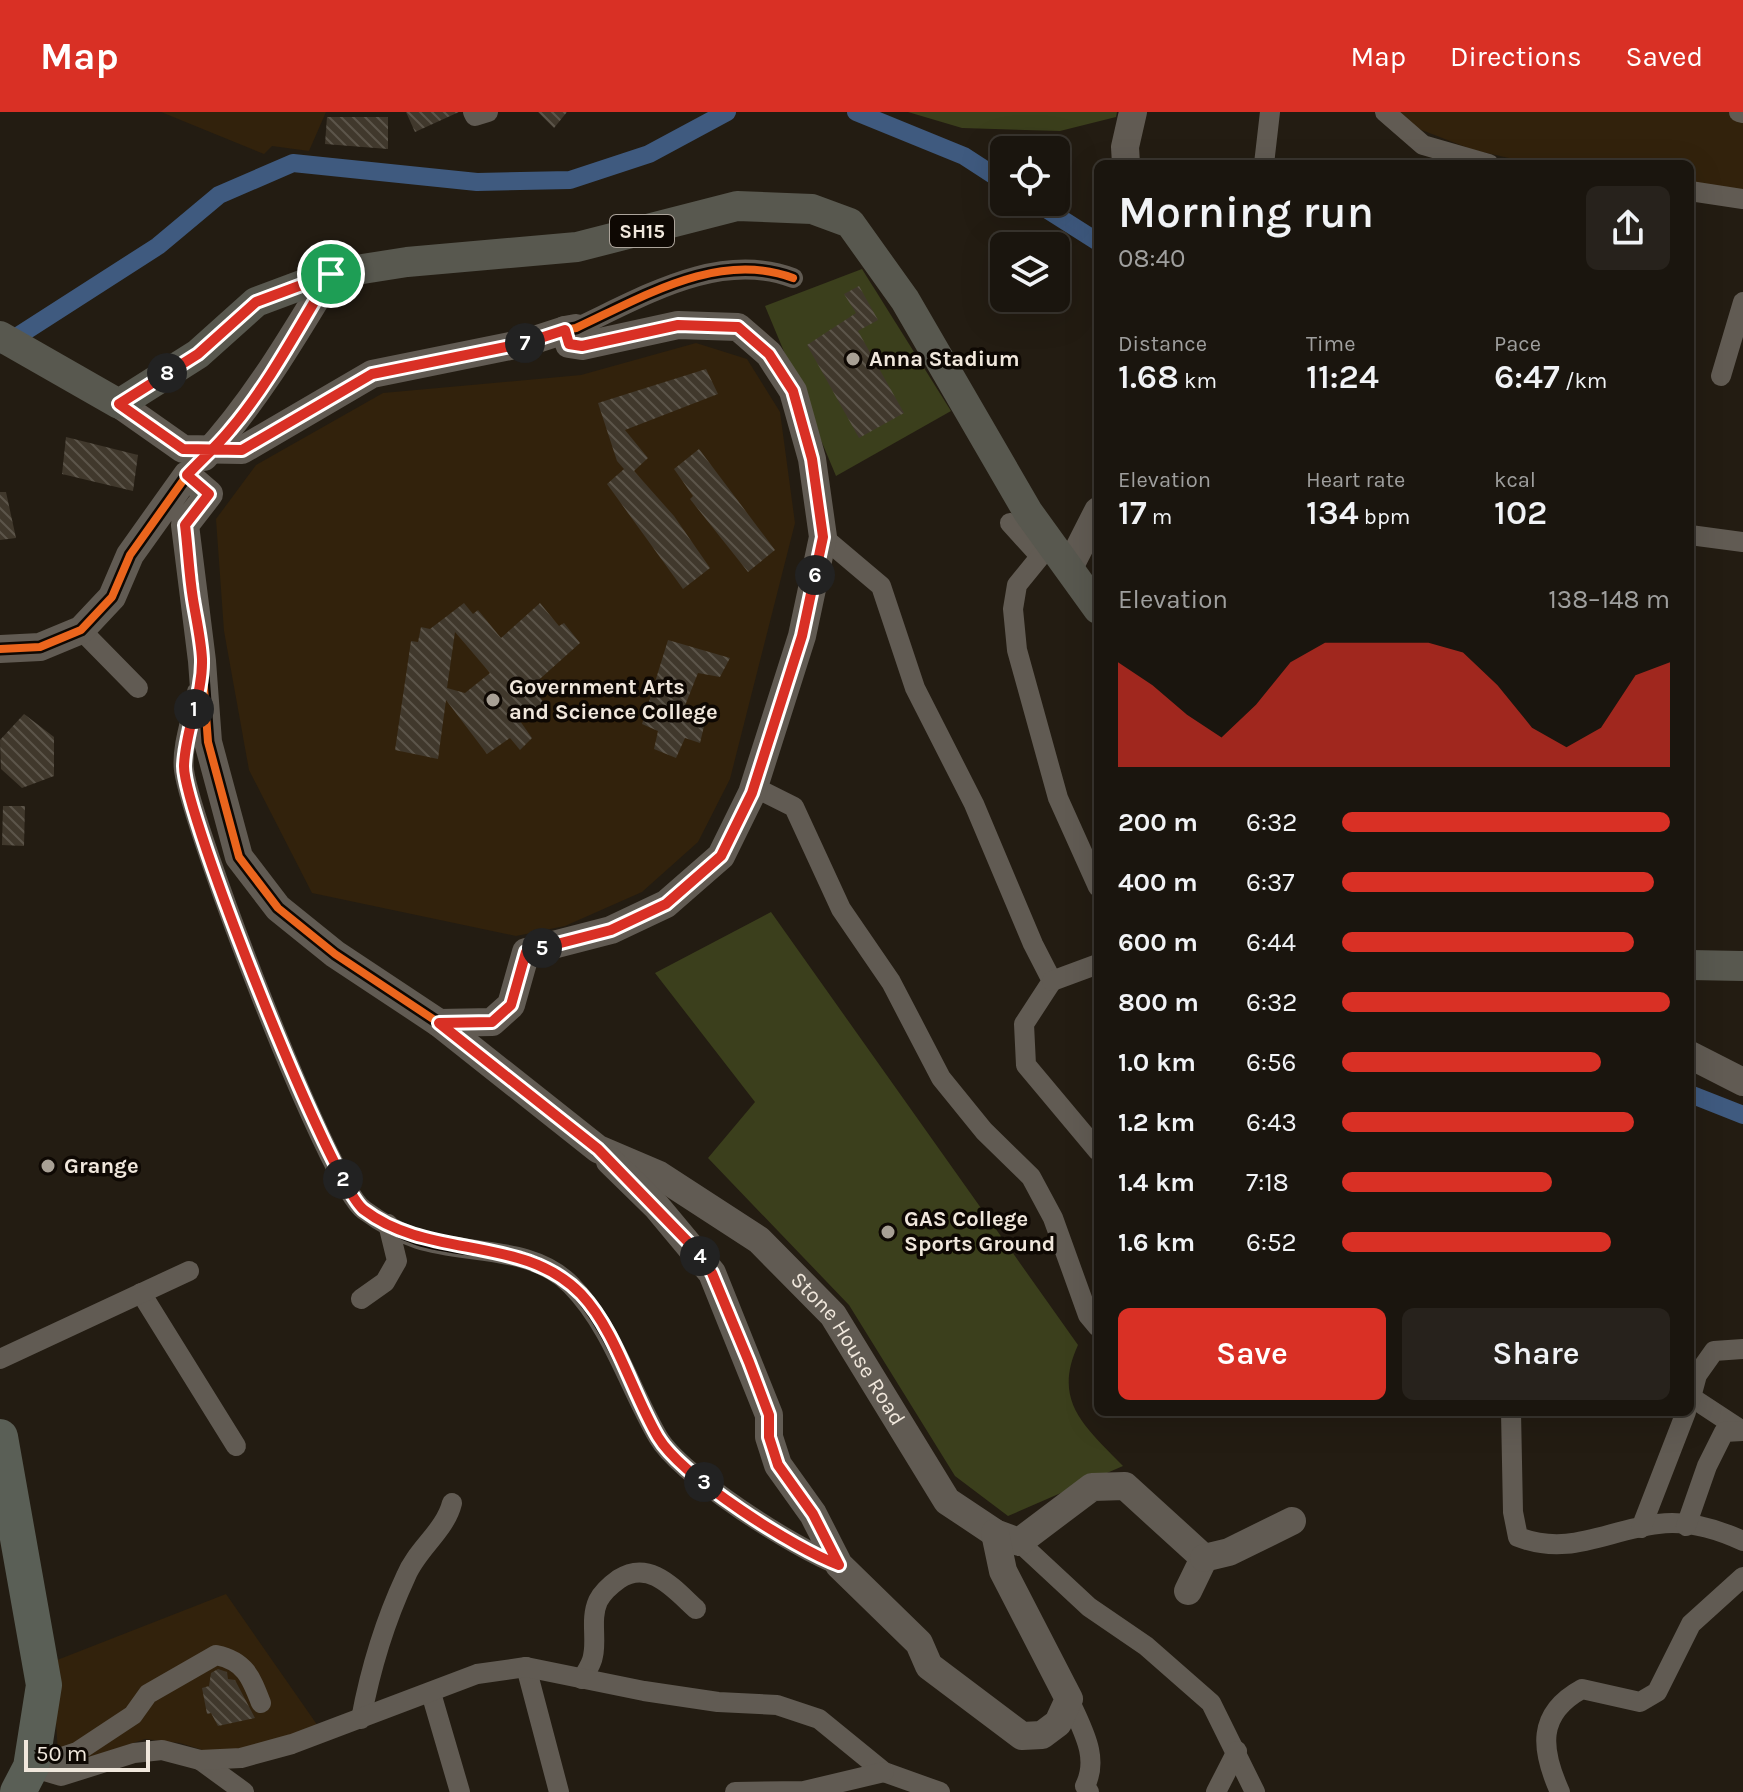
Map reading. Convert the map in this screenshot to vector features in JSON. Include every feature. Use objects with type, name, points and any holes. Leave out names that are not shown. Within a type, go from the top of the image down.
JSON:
[{"type":"highway","points":[[0,1437],[44,1685],[28,1784]]},
{"type":"main road","name":"SH15","points":[[119,404],[198,354],[256,302],[331,274],[407,262],[577,247],[737,206],[812,209],[850,223],[913,313],[1028,512],[1046,549],[1070,566],[1094,603]]},
{"type":"main road","points":[[11,341],[119,404]]},
{"type":"main road","points":[[1694,965],[1743,966]]},
{"type":"street","points":[[473,112],[475,116],[488,112]]},
{"type":"street","points":[[1126,156],[1133,112]]},
{"type":"street","points":[[1264,160],[1270,112]]},
{"type":"street","points":[[1385,112],[1423,145],[1475,160]]},
{"type":"street","points":[[1694,192],[1743,199]]},
{"type":"street","points":[[119,404],[183,449],[213,447],[242,450],[372,374],[525,343],[571,329],[691,276],[767,268],[793,278]]},
{"type":"street","points":[[0,649],[40,647],[81,630],[112,597],[130,555],[187,475],[230,430],[273,370],[331,274]]},
{"type":"street","points":[[1721,376],[1743,302]]},
{"type":"street","points":[[439,1023],[492,1022],[511,1005],[526,952],[611,930],[666,904],[721,856],[754,787],[802,636],[823,537],[812,459],[793,391],[769,354],[738,327],[678,325],[582,346],[569,344],[571,329]]},
{"type":"street","name":"Stone House Road","points":[[187,475],[209,494],[185,525],[202,661],[208,742],[239,857],[278,908],[335,954],[439,1023],[598,1149],[659,1175],[759,1240],[833,1315],[947,1501],[1007,1537]]},
{"type":"street","points":[[1070,566],[1094,519]]},
{"type":"street","points":[[1010,523],[1046,549],[1017,585],[1013,609],[1017,650],[1058,798],[1094,878]]},
{"type":"street","points":[[1694,536],[1743,542]]},
{"type":"street","points":[[823,537],[881,586],[915,688],[974,804],[1033,944],[1052,981]]},
{"type":"street","points":[[81,630],[138,688]]},
{"type":"street","points":[[202,661],[184,768],[222,897],[308,1107],[347,1187],[361,1208],[417,1238],[524,1257],[566,1279],[585,1299],[601,1326],[660,1441],[718,1495],[817,1557],[839,1565]]},
{"type":"street","points":[[754,787],[794,807],[841,909],[891,982],[941,1078],[984,1131],[1031,1177],[1053,1218],[1088,1315],[1094,1322]]},
{"type":"street","points":[[1094,965],[1052,981],[1024,1024],[1026,1065],[1094,1146]]},
{"type":"street","points":[[1694,1057],[1743,1082]]},
{"type":"street","points":[[598,1149],[675,1226],[712,1273],[769,1415],[769,1437],[778,1465],[813,1514],[839,1565],[919,1643],[929,1666],[1022,1736],[1042,1735],[1058,1723],[1069,1699]]},
{"type":"street","points":[[361,1299],[385,1282],[397,1261],[388,1224]]},
{"type":"street","points":[[0,1359],[189,1271]]},
{"type":"street","points":[[141,1293],[236,1446]]},
{"type":"street","points":[[1694,1386],[1697,1375],[1714,1351],[1743,1349]]},
{"type":"street","points":[[1694,1406],[1742,1431]]},
{"type":"street","points":[[1511,1416],[1513,1512],[1518,1537],[1540,1545],[1587,1542],[1659,1523],[1713,1528],[1743,1541]]},
{"type":"street","points":[[1641,1528],[1684,1416]]},
{"type":"street","points":[[1686,1526],[1707,1466],[1724,1432],[1742,1431]]},
{"type":"street","points":[[1007,1537],[1092,1487],[1125,1486],[1204,1558]]},
{"type":"street","points":[[361,1719],[370,1672],[406,1575],[442,1524],[452,1503]]},
{"type":"street","points":[[1204,1558],[1229,1552],[1292,1521]]},
{"type":"street","points":[[1007,1537],[1003,1571],[1069,1699],[1092,1756],[1092,1772],[1085,1786],[1089,1792]]},
{"type":"street","points":[[1007,1537],[1089,1607],[1181,1674],[1211,1703],[1255,1792]]},
{"type":"street","points":[[1188,1591],[1204,1558]]},
{"type":"street","points":[[582,1679],[594,1656],[592,1634],[598,1601],[612,1584],[630,1572],[645,1570],[670,1585],[696,1609]]},
{"type":"street","points":[[1560,1792],[1546,1761],[1546,1738],[1553,1714],[1566,1698],[1582,1689],[1640,1702],[1657,1692],[1691,1624],[1743,1577]]},
{"type":"street","points":[[28,1784],[49,1764],[77,1752],[133,1715],[148,1694],[216,1655],[232,1658],[250,1673],[261,1703]]},
{"type":"street","points":[[28,1784],[134,1753],[162,1750],[200,1760],[241,1758],[361,1719],[477,1674],[526,1667],[718,1702],[777,1705],[819,1719],[884,1772],[940,1792]]},
{"type":"street","points":[[526,1667],[559,1792]]},
{"type":"street","points":[[431,1693],[460,1792]]},
{"type":"street","points":[[1216,1792],[1237,1751]]},
{"type":"street","points":[[200,1760],[244,1792]]},
{"type":"street","points":[[735,1792],[804,1791],[884,1772]]},
{"type":"shaded area","points":[[161,112],[326,112],[309,151],[272,146],[264,154]]},
{"type":"shaded area","points":[[1391,112],[1743,112],[1743,193],[1694,187],[1694,160],[1518,160],[1473,150],[1396,120]]},
{"type":"shaded area","name":"Government Arts and Science College","points":[[696,343],[747,359],[780,412],[795,523],[730,779],[698,842],[642,892],[565,926],[516,936],[312,893],[249,770],[224,631],[216,519],[256,465],[383,393],[581,375]]},
{"type":"shaded area","points":[[226,1594],[318,1726],[239,1752],[209,1752],[180,1743],[145,1739],[59,1768],[52,1662]]},
{"type":"green space","points":[[908,112],[1117,112],[1116,117],[1060,131],[962,128]]},
{"type":"green space","name":"Anna Stadium","points":[[862,269],[951,411],[836,476],[765,306]]},
{"type":"green space","name":"GAS College Sports Ground","points":[[771,912],[1078,1345],[1069,1382],[1076,1412],[1123,1466],[1008,1516],[955,1476],[849,1305],[708,1158],[755,1102],[655,973]]},
{"type":"building","points":[[406,112],[459,112],[415,132]]},
{"type":"building","points":[[538,112],[567,112],[554,128]]},
{"type":"building","points":[[327,117],[388,117],[388,149],[325,144]]},
{"type":"building","points":[[859,286],[878,320],[858,331],[904,413],[859,438],[807,345],[856,313],[844,294]]},
{"type":"building","points":[[706,369],[718,394],[625,430],[648,458],[634,471],[674,516],[710,568],[683,589],[607,484],[624,469],[617,461],[598,403]]},
{"type":"building","points":[[66,437],[138,455],[133,491],[62,474]]},
{"type":"building","points":[[699,449],[775,550],[748,572],[690,499],[693,496],[674,469]]},
{"type":"building","points":[[0,492],[6,492],[16,538],[0,540]]},
{"type":"building","points":[[464,603],[473,614],[478,610],[501,638],[540,603],[559,626],[564,623],[580,643],[532,686],[544,703],[520,721],[532,738],[520,750],[510,738],[487,754],[446,700],[438,759],[395,750],[411,641],[418,642],[421,627],[430,629]],"holes":[[[455,632],[490,673],[465,693],[447,688]]]},
{"type":"building","points":[[668,640],[730,658],[720,677],[698,673],[684,708],[706,718],[700,743],[685,738],[676,758],[654,749],[658,731],[642,724]]},
{"type":"building","points":[[24,714],[54,737],[54,776],[22,788],[1,769],[0,740]]},
{"type":"building","points":[[3,806],[25,806],[24,846],[2,845]]},
{"type":"building","points":[[218,1669],[227,1672],[228,1679],[235,1680],[255,1718],[218,1726],[211,1713],[207,1714],[202,1688],[209,1686],[211,1673]]},
{"type":"waterway","points":[[4,345],[158,246],[219,195],[293,163],[477,182],[570,180],[649,154],[727,112]]},
{"type":"waterway","points":[[856,112],[964,156],[990,173]]},
{"type":"waterway","points":[[1057,216],[1094,239]]},
{"type":"waterway","points":[[1694,1096],[1743,1115]]},
{"type":"cycle path","points":[[0,649],[40,647],[81,630],[112,597],[130,555],[187,475],[209,494],[185,525],[202,661],[208,742],[239,857],[278,908],[335,954],[439,1023],[492,1022],[511,1005],[526,952],[611,930],[666,904],[721,856],[752,793],[802,636],[823,537],[812,459],[793,391],[769,354],[738,327],[678,325],[582,346],[569,344],[565,330],[576,328],[655,291],[709,273],[765,271],[793,278]]},
{"type":"cycle path","points":[[197,692],[184,761],[192,804],[263,1001],[293,1074],[346,1186],[364,1210],[411,1236],[437,1244],[518,1257],[555,1272],[571,1285],[598,1319],[658,1437],[671,1453],[741,1510],[796,1544],[839,1565]]},
{"type":"place","name":"Anna Stadium","points":[[853,359]]},
{"type":"place","name":"Government Arts and Science College","points":[[493,700]]},
{"type":"place","name":"Grange","points":[[48,1166]]},
{"type":"place","name":"GAS College Sports Ground","points":[[888,1232]]},
{"type":"route","points":[[331,274],[273,370],[230,430],[213,447],[187,475],[209,494],[185,525],[202,661],[184,768],[222,897],[308,1107],[347,1187],[361,1208],[417,1238],[524,1257],[566,1279],[585,1299],[601,1326],[660,1441],[718,1495],[817,1557],[839,1565],[813,1514],[778,1465],[769,1437],[769,1415],[712,1273],[657,1207],[598,1149],[439,1023],[492,1022],[511,1005],[526,952],[611,930],[666,904],[721,856],[752,793],[802,636],[823,537],[812,459],[793,391],[769,354],[738,327],[678,325],[582,346],[569,344],[565,330],[525,343],[372,374],[242,450],[213,447],[183,449],[119,404],[198,354],[256,302],[291,286],[331,274]]}]
